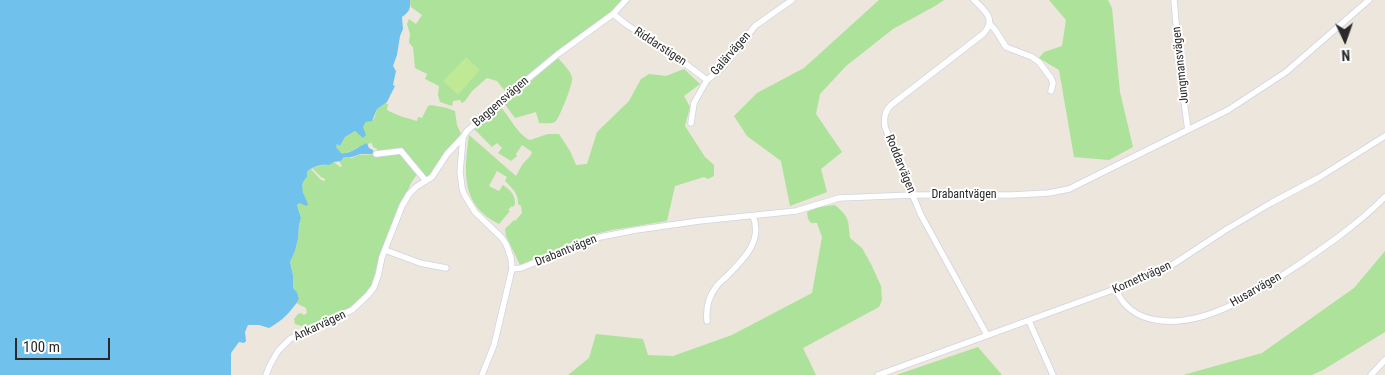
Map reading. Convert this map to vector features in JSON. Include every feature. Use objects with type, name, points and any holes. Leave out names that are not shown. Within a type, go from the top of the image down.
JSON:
[{"type":"street","name":"Baggensvägen","points":[[482,375],[494,345],[512,269],[508,251],[502,237],[475,212],[464,194],[460,172],[463,137],[481,118],[513,91],[558,54],[613,14],[626,0]]},
{"type":"street","name":"Galärvägen","points":[[691,123],[694,104],[708,80],[722,68],[755,26],[792,0]]},
{"type":"street","points":[[974,0],[988,14],[990,24],[1006,47],[1032,57],[1039,62],[1051,78],[1051,91]]},
{"type":"street","name":"Jungmansvägen","points":[[1174,0],[1181,80],[1188,130]]},
{"type":"street","name":"Drabantvägen","points":[[512,269],[521,268],[600,237],[699,221],[796,211],[839,198],[913,195],[1012,195],[1069,189],[1228,110],[1286,72],[1369,0]]},
{"type":"street","name":"Riddarstigen","points":[[613,14],[627,25],[668,50],[708,80]]},
{"type":"street","name":"Roddarvägen","points":[[987,335],[921,215],[884,121],[886,112],[891,105],[983,34],[990,24]]},
{"type":"street","name":"Kornettvägen","points":[[878,375],[1151,276],[1172,265],[1271,203],[1318,178],[1385,136]]},
{"type":"street","name":"Ankarvägen","points":[[266,375],[278,351],[290,339],[348,312],[361,303],[374,287],[385,250],[402,206],[409,194],[432,177],[450,150],[463,137]]},
{"type":"street","points":[[376,154],[401,151],[426,181]]},
{"type":"street","name":"Husarvägen","points":[[1116,290],[1122,302],[1128,308],[1149,319],[1174,322],[1218,311],[1269,284],[1344,234],[1385,197]]},
{"type":"street","points":[[706,321],[708,305],[713,292],[752,247],[756,224],[753,216]]},
{"type":"street","points":[[385,250],[420,263],[446,268]]},
{"type":"street","points":[[1029,321],[1053,375]]},
{"type":"street","points":[[1372,375],[1385,360]]},
{"type":"green space","points":[[410,0],[623,0],[611,13],[510,90],[505,91],[497,81],[487,78],[472,91],[465,101],[462,103],[460,100],[453,101],[452,106],[440,102],[438,95],[439,86],[425,79],[427,74],[415,68],[413,47],[409,43],[410,34],[407,24],[409,19],[416,24],[422,15],[411,7]]},
{"type":"green space","points":[[879,0],[944,0],[893,29],[846,66],[820,94],[816,114],[842,152],[821,169],[827,192],[790,206],[781,161],[747,136],[734,116],[757,93],[804,68]]},
{"type":"green space","points":[[1049,0],[1108,0],[1112,8],[1120,92],[1133,147],[1109,160],[1074,157],[1059,70],[1039,58],[1044,52],[1062,46],[1066,20]]},
{"type":"green space","points":[[466,57],[480,70],[458,95],[443,81]]},
{"type":"green space","points":[[558,58],[570,72],[572,80],[566,100],[555,122],[539,123],[536,112],[515,118],[504,103]]},
{"type":"green space","points":[[684,69],[700,84],[684,96],[690,107],[685,126],[705,157],[714,165],[714,176],[708,179],[704,177],[675,186],[667,221],[587,236],[520,265],[506,236],[505,229],[522,213],[521,206],[518,204],[514,191],[505,181],[507,177],[497,171],[489,186],[499,191],[503,185],[512,193],[515,204],[508,210],[510,211],[499,224],[486,216],[477,207],[471,197],[466,174],[469,135],[516,176],[532,152],[522,145],[516,154],[517,156],[511,161],[498,153],[502,148],[497,143],[492,147],[474,129],[500,106],[526,138],[530,140],[548,134],[559,134],[576,165],[587,164],[597,132],[629,101],[641,79],[649,74],[666,76]]},
{"type":"green space","points":[[385,103],[388,104],[387,110],[417,121],[418,117],[422,118],[428,106],[431,105],[455,111],[457,125],[461,134],[431,174],[425,178],[402,150],[377,153],[377,149],[373,147],[372,143],[347,153],[339,151],[335,147],[337,144],[340,146],[345,137],[355,131],[363,137],[363,127],[366,122],[374,119],[377,109]]},
{"type":"green space","points":[[400,153],[418,173],[411,183],[380,256],[371,287],[364,297],[347,311],[308,328],[295,324],[294,319],[298,314],[304,315],[307,313],[306,308],[296,303],[299,299],[297,292],[293,288],[290,261],[298,239],[301,218],[297,205],[304,194],[302,189],[303,180],[307,177],[307,172],[311,169],[321,180],[325,181],[312,168],[334,162],[340,167],[342,166],[339,161],[344,157],[352,158],[358,155]]},
{"type":"green space","points":[[835,205],[847,220],[850,238],[862,248],[871,264],[881,286],[882,300],[879,307],[803,348],[816,375],[568,375],[589,358],[596,334],[643,339],[648,355],[673,356],[732,335],[812,293],[822,237],[817,223],[811,223],[807,212],[819,207]]},
{"type":"green space","points":[[1385,251],[1385,332],[1312,375],[1183,375],[1262,353],[1354,288]]},
{"type":"green space","points":[[978,347],[1002,375],[896,375]]},
{"type":"water","points":[[0,0],[410,0],[409,10],[402,17],[403,29],[393,66],[396,71],[393,85],[395,86],[387,102],[377,109],[372,121],[366,122],[363,127],[366,135],[363,138],[355,131],[345,137],[340,146],[337,144],[336,147],[341,153],[344,153],[351,152],[367,143],[374,154],[344,157],[341,161],[318,166],[307,172],[307,177],[302,186],[308,204],[307,206],[299,203],[297,205],[301,218],[295,251],[290,262],[293,288],[297,292],[299,299],[286,316],[269,328],[259,325],[248,325],[245,332],[246,341],[244,343],[239,342],[231,353],[231,375],[0,375]]}]
